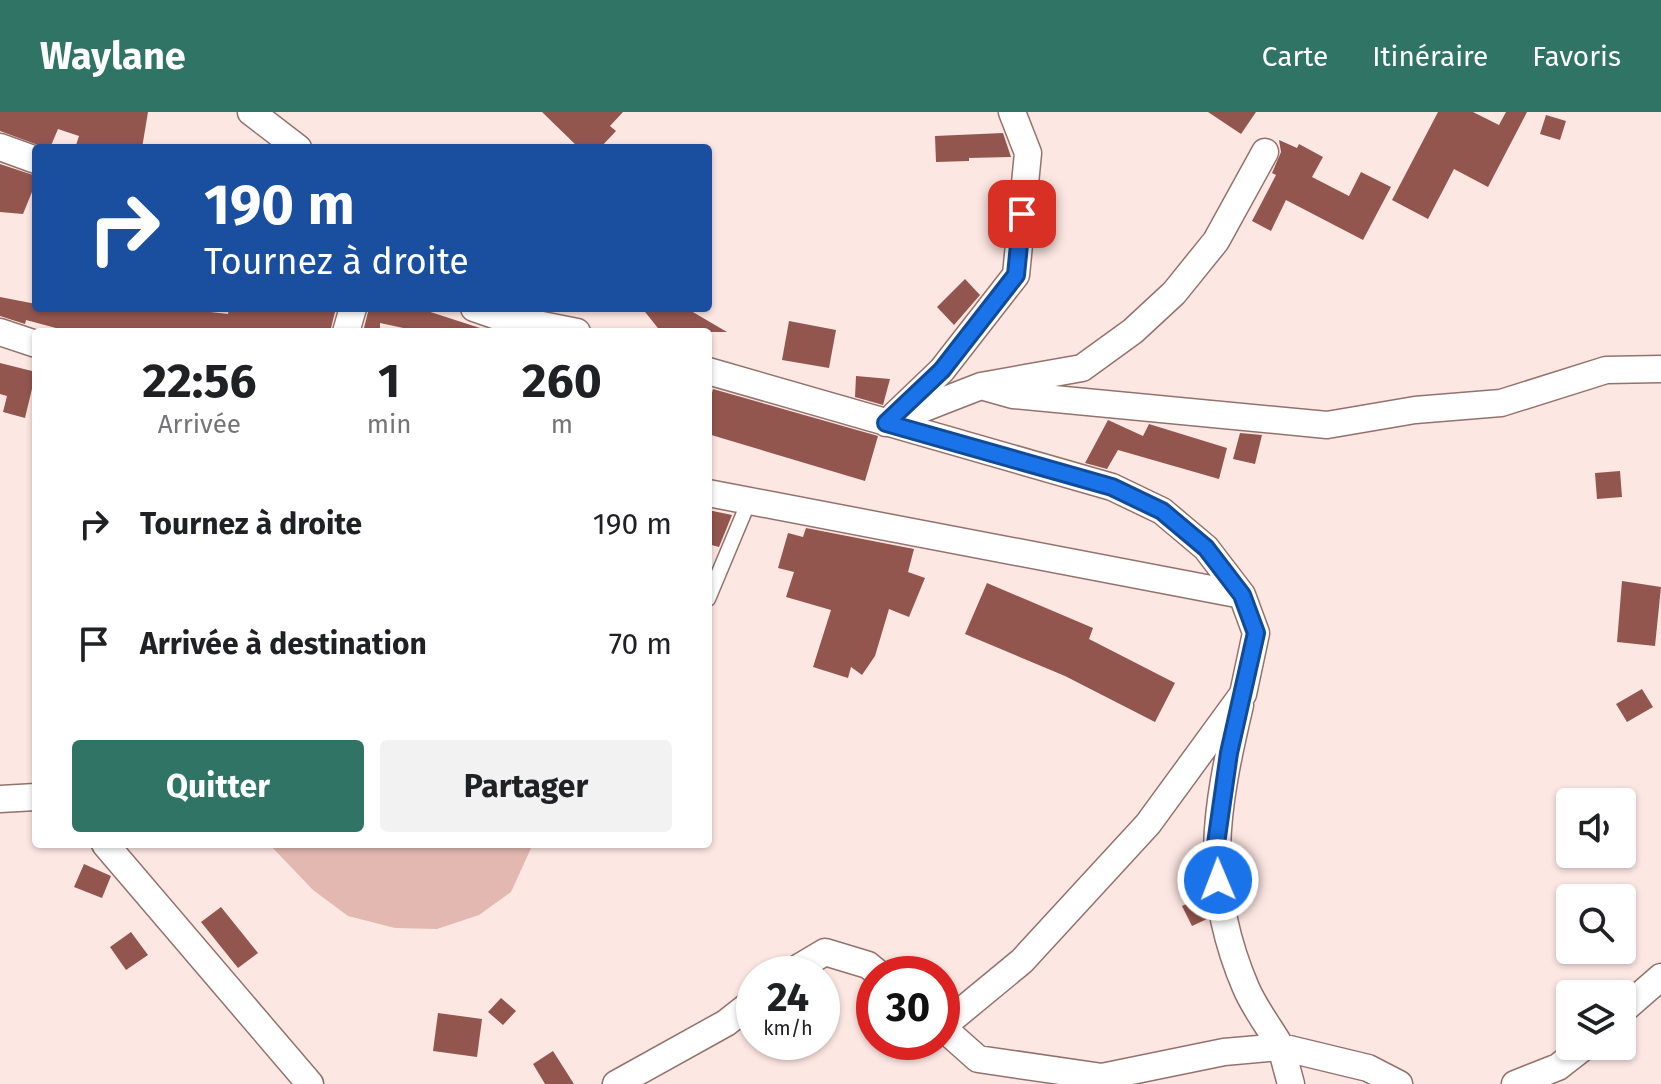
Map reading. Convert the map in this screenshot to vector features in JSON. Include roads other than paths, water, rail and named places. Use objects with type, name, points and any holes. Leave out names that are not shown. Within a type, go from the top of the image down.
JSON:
[{"type":"street","points":[[251,112],[293,144]]},
{"type":"street","points":[[886,423],[942,370],[1016,275],[1028,153],[1012,112]]},
{"type":"street","points":[[0,147],[32,159]]},
{"type":"street","points":[[886,423],[981,386],[1082,368],[1133,331],[1174,293],[1216,241],[1265,152]]},
{"type":"street","points":[[486,312],[554,328]]},
{"type":"street","points":[[0,332],[32,343]]},
{"type":"street","points":[[981,386],[1013,395],[1327,425],[1415,410],[1501,403],[1606,370],[1661,369]]},
{"type":"street","points":[[712,372],[1112,487],[1162,511],[1206,548],[1242,595],[1256,633],[1229,753],[1215,851],[1220,909],[1247,990],[1281,1047],[1291,1084]]},
{"type":"street","points":[[712,494],[1242,595]]},
{"type":"street","points":[[960,1012],[1022,961],[1148,824],[1243,694]]},
{"type":"street","points":[[0,799],[32,797]]},
{"type":"street","points":[[108,848],[310,1084]]},
{"type":"street","points":[[818,956],[825,952],[838,956]]},
{"type":"street","points":[[1636,999],[1661,977]]},
{"type":"street","points":[[616,1084],[736,1015]]},
{"type":"street","points":[[960,1043],[978,1059],[1102,1077],[1224,1052],[1281,1047],[1368,1068],[1399,1084]]},
{"type":"street","points":[[1515,1084],[1558,1067],[1567,1060]]},
{"type":"lane","points":[[712,589],[749,501]]}]
